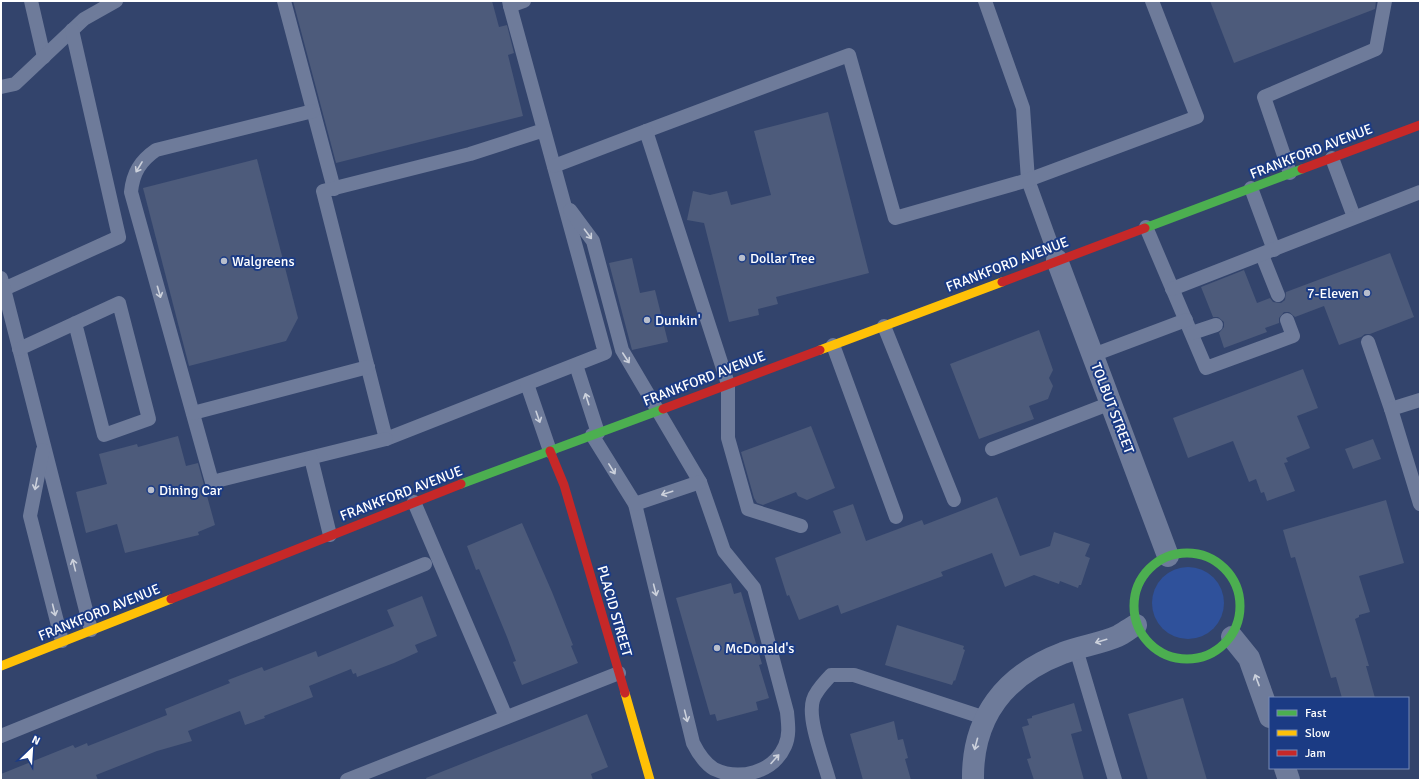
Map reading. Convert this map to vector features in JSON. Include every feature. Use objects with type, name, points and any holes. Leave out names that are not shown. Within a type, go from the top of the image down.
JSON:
[{"type":"main road","name":"FRANKFORD AVENUE","points":[[1,666],[414,502],[1420,125]]},
{"type":"main road","name":"PLACID STREET","points":[[550,451],[564,485],[650,780]]},
{"type":"main road","points":[[1188,552],[1206,556],[1223,566],[1235,581],[1241,600],[1240,619],[1232,637],[1210,656],[1181,660],[1154,649],[1136,625],[1133,604],[1138,584],[1150,566],[1168,556],[1188,552]]},
{"type":"street","name":"TOLBUT STREET","points":[[1057,260],[1168,556]]},
{"type":"street","points":[[973,780],[975,746],[985,718],[1005,688],[1033,666],[1076,649],[1118,636],[1136,625]]},
{"type":"street","points":[[1232,637],[1249,658],[1269,714]]},
{"type":"street","points":[[1285,769],[1289,780]]},
{"type":"lane","points":[[31,1],[44,57]]},
{"type":"lane","points":[[1,87],[15,84],[84,19],[116,1]]},
{"type":"lane","points":[[284,1],[334,189]]},
{"type":"lane","points":[[985,1],[1023,108],[1028,180],[1057,260]]},
{"type":"lane","points":[[554,166],[849,55],[895,218],[1028,180],[1197,117],[1152,1]]},
{"type":"lane","points":[[1290,174],[1264,98],[1376,49],[1385,1]]},
{"type":"lane","points":[[313,111],[156,150],[146,157],[137,167],[133,179],[131,192],[212,482],[386,439],[606,354],[544,130],[514,3]]},
{"type":"lane","points":[[72,30],[119,237],[2,286],[90,630]]},
{"type":"lane","points":[[386,439],[323,191],[470,154],[544,130]]},
{"type":"lane","points":[[646,131],[728,384],[728,438],[748,509],[801,526]]},
{"type":"lane","points":[[1332,158],[1354,217]]},
{"type":"lane","points":[[1251,188],[1278,295]]},
{"type":"lane","points":[[1172,289],[1354,217],[1420,193]]},
{"type":"lane","points":[[564,203],[593,241],[622,350],[642,382],[656,411],[700,482],[724,551],[754,588],[787,712],[789,729],[785,746],[776,760],[763,770],[747,775],[730,775],[710,780]]},
{"type":"lane","points":[[1146,227],[1206,368],[1293,336],[1287,320]]},
{"type":"lane","points":[[19,349],[75,323],[120,303],[149,419],[104,435],[75,323]]},
{"type":"lane","points":[[1093,355],[1186,320]]},
{"type":"lane","points":[[1192,333],[1216,324]]},
{"type":"lane","points":[[884,326],[954,500]]},
{"type":"lane","points":[[1368,342],[1391,409],[1420,504]]},
{"type":"lane","points":[[833,345],[896,517]]},
{"type":"lane","points":[[576,365],[595,434],[634,504],[692,743],[701,758],[714,769],[730,775]]},
{"type":"lane","points":[[193,413],[368,367]]},
{"type":"lane","points":[[527,384],[550,451]]},
{"type":"lane","points":[[1391,409],[1420,400]]},
{"type":"lane","points":[[992,449],[1111,402]]},
{"type":"lane","points":[[43,446],[30,516],[62,642]]},
{"type":"lane","points":[[311,458],[330,535]]},
{"type":"lane","points":[[634,504],[700,482]]},
{"type":"lane","points":[[414,502],[506,717]]},
{"type":"lane","points":[[1,736],[425,564]]},
{"type":"lane","points":[[1076,649],[1115,780]]},
{"type":"lane","points":[[348,780],[619,673]]},
{"type":"lane","points":[[829,780],[814,727],[813,701],[820,688],[831,675],[854,675],[985,718]]},
{"type":"shaded area","points":[[1181,567],[1195,567],[1214,577],[1224,596],[1224,610],[1214,629],[1195,639],[1181,639],[1162,629],[1152,610],[1152,596],[1162,577]]},
{"type":"building","points":[[293,1],[492,1],[499,27],[507,25],[514,53],[508,55],[523,116],[336,163]]},
{"type":"building","points":[[1210,1],[1376,1],[1375,9],[1234,63]]},
{"type":"building","points":[[828,112],[869,273],[776,297],[778,304],[758,309],[759,315],[729,322],[704,223],[687,220],[693,191],[710,195],[727,191],[731,205],[771,195],[754,131]]},
{"type":"building","points":[[257,159],[298,318],[286,341],[189,366],[143,188]]},
{"type":"building","points":[[1390,253],[1414,317],[1370,334],[1365,334],[1361,337],[1339,345],[1324,306],[1295,317],[1289,312],[1284,312],[1279,318],[1279,323],[1265,328],[1267,332],[1224,348],[1219,333],[1224,327],[1224,322],[1218,317],[1213,317],[1201,287],[1244,270],[1257,303],[1270,298],[1273,302],[1281,303],[1285,300],[1286,292]]},
{"type":"building","points":[[632,258],[640,293],[655,290],[668,342],[632,350],[609,263]]},
{"type":"building","points":[[1039,330],[1053,370],[1049,378],[1053,386],[1048,399],[1029,406],[1034,419],[979,439],[950,364]]},
{"type":"building","points":[[1303,369],[1318,408],[1297,416],[1310,448],[1286,458],[1288,462],[1284,463],[1295,491],[1267,501],[1264,492],[1261,493],[1256,479],[1249,482],[1233,441],[1188,458],[1173,418]]},
{"type":"building","points":[[811,426],[835,488],[807,500],[798,496],[796,492],[763,505],[757,503],[754,498],[741,452]]},
{"type":"building","points":[[178,436],[186,466],[198,463],[215,525],[198,532],[199,535],[125,553],[117,524],[86,533],[76,492],[107,484],[99,454],[137,444],[138,447]]},
{"type":"building","points":[[1373,439],[1381,459],[1353,469],[1345,449]]},
{"type":"building","points":[[997,497],[1020,556],[1050,546],[1054,532],[1090,544],[1085,556],[1090,558],[1081,585],[1079,585],[1078,588],[1060,581],[1059,584],[1034,575],[1005,587],[992,553],[941,572],[943,576],[841,614],[838,605],[799,620],[789,595],[787,596],[775,558],[841,533],[833,511],[853,504],[866,541],[922,520],[924,525]]},
{"type":"building","points":[[1386,500],[1404,563],[1359,576],[1370,612],[1359,615],[1359,617],[1355,619],[1369,666],[1366,666],[1375,697],[1342,697],[1336,677],[1331,678],[1295,557],[1291,558],[1283,530]]},
{"type":"building","points":[[522,523],[552,592],[573,645],[571,646],[578,663],[522,685],[513,662],[516,661],[507,637],[479,569],[476,570],[467,546]]},
{"type":"building","points":[[731,583],[734,594],[741,592],[762,664],[759,665],[769,698],[756,702],[758,710],[717,721],[715,714],[710,715],[676,598]]},
{"type":"building","points":[[422,596],[437,636],[415,645],[418,652],[394,663],[357,677],[356,673],[353,674],[351,669],[309,686],[313,697],[245,725],[240,711],[188,731],[192,741],[157,751],[96,775],[98,780],[1,780],[1,774],[73,745],[75,748],[87,743],[88,746],[167,715],[165,709],[230,683],[228,680],[262,667],[264,671],[316,651],[318,657],[394,626],[387,610]]},
{"type":"building","points":[[897,625],[964,646],[963,649],[965,650],[955,681],[954,680],[952,685],[885,665]]},
{"type":"building","points":[[1183,698],[1207,780],[1148,780],[1128,714]]},
{"type":"building","points":[[1074,703],[1082,731],[1071,734],[1084,780],[1034,780],[1027,759],[1031,758],[1022,727],[1029,725],[1027,719],[1032,718],[1032,716]]},
{"type":"building","points":[[587,714],[608,767],[591,774],[593,780],[427,780],[426,778]]},
{"type":"building","points":[[894,721],[898,740],[903,739],[908,758],[905,759],[911,780],[863,780],[850,734]]},
{"type":"traffic: fast","points":[[1145,228],[1302,169]]},
{"type":"traffic: fast","points":[[461,484],[663,409]]},
{"type":"traffic: fast","points":[[1187,553],[1207,557],[1225,568],[1236,586],[1240,606],[1236,626],[1225,644],[1207,655],[1187,659],[1167,655],[1149,644],[1138,626],[1134,606],[1138,586],[1149,568],[1167,557],[1187,553]]},
{"type":"traffic: slow","points":[[820,350],[1002,282]]},
{"type":"traffic: slow","points":[[1,666],[171,599]]},
{"type":"traffic: slow","points":[[625,693],[650,780]]},
{"type":"traffic: jam","points":[[1302,169],[1420,125]]},
{"type":"traffic: jam","points":[[1002,282],[1145,228]]},
{"type":"traffic: jam","points":[[663,409],[820,350]]},
{"type":"traffic: jam","points":[[550,451],[564,485],[625,693]]},
{"type":"traffic: jam","points":[[171,599],[461,484]]},
{"type":"place","name":"Dollar Tree","points":[[742,258]]},
{"type":"place","name":"Walgreens","points":[[224,261]]},
{"type":"place","name":"7-Eleven","points":[[1367,293]]},
{"type":"place","name":"Dunkin'","points":[[647,320]]},
{"type":"place","name":"Dining Car","points":[[151,490]]},
{"type":"place","name":"McDonald's","points":[[717,648]]}]
